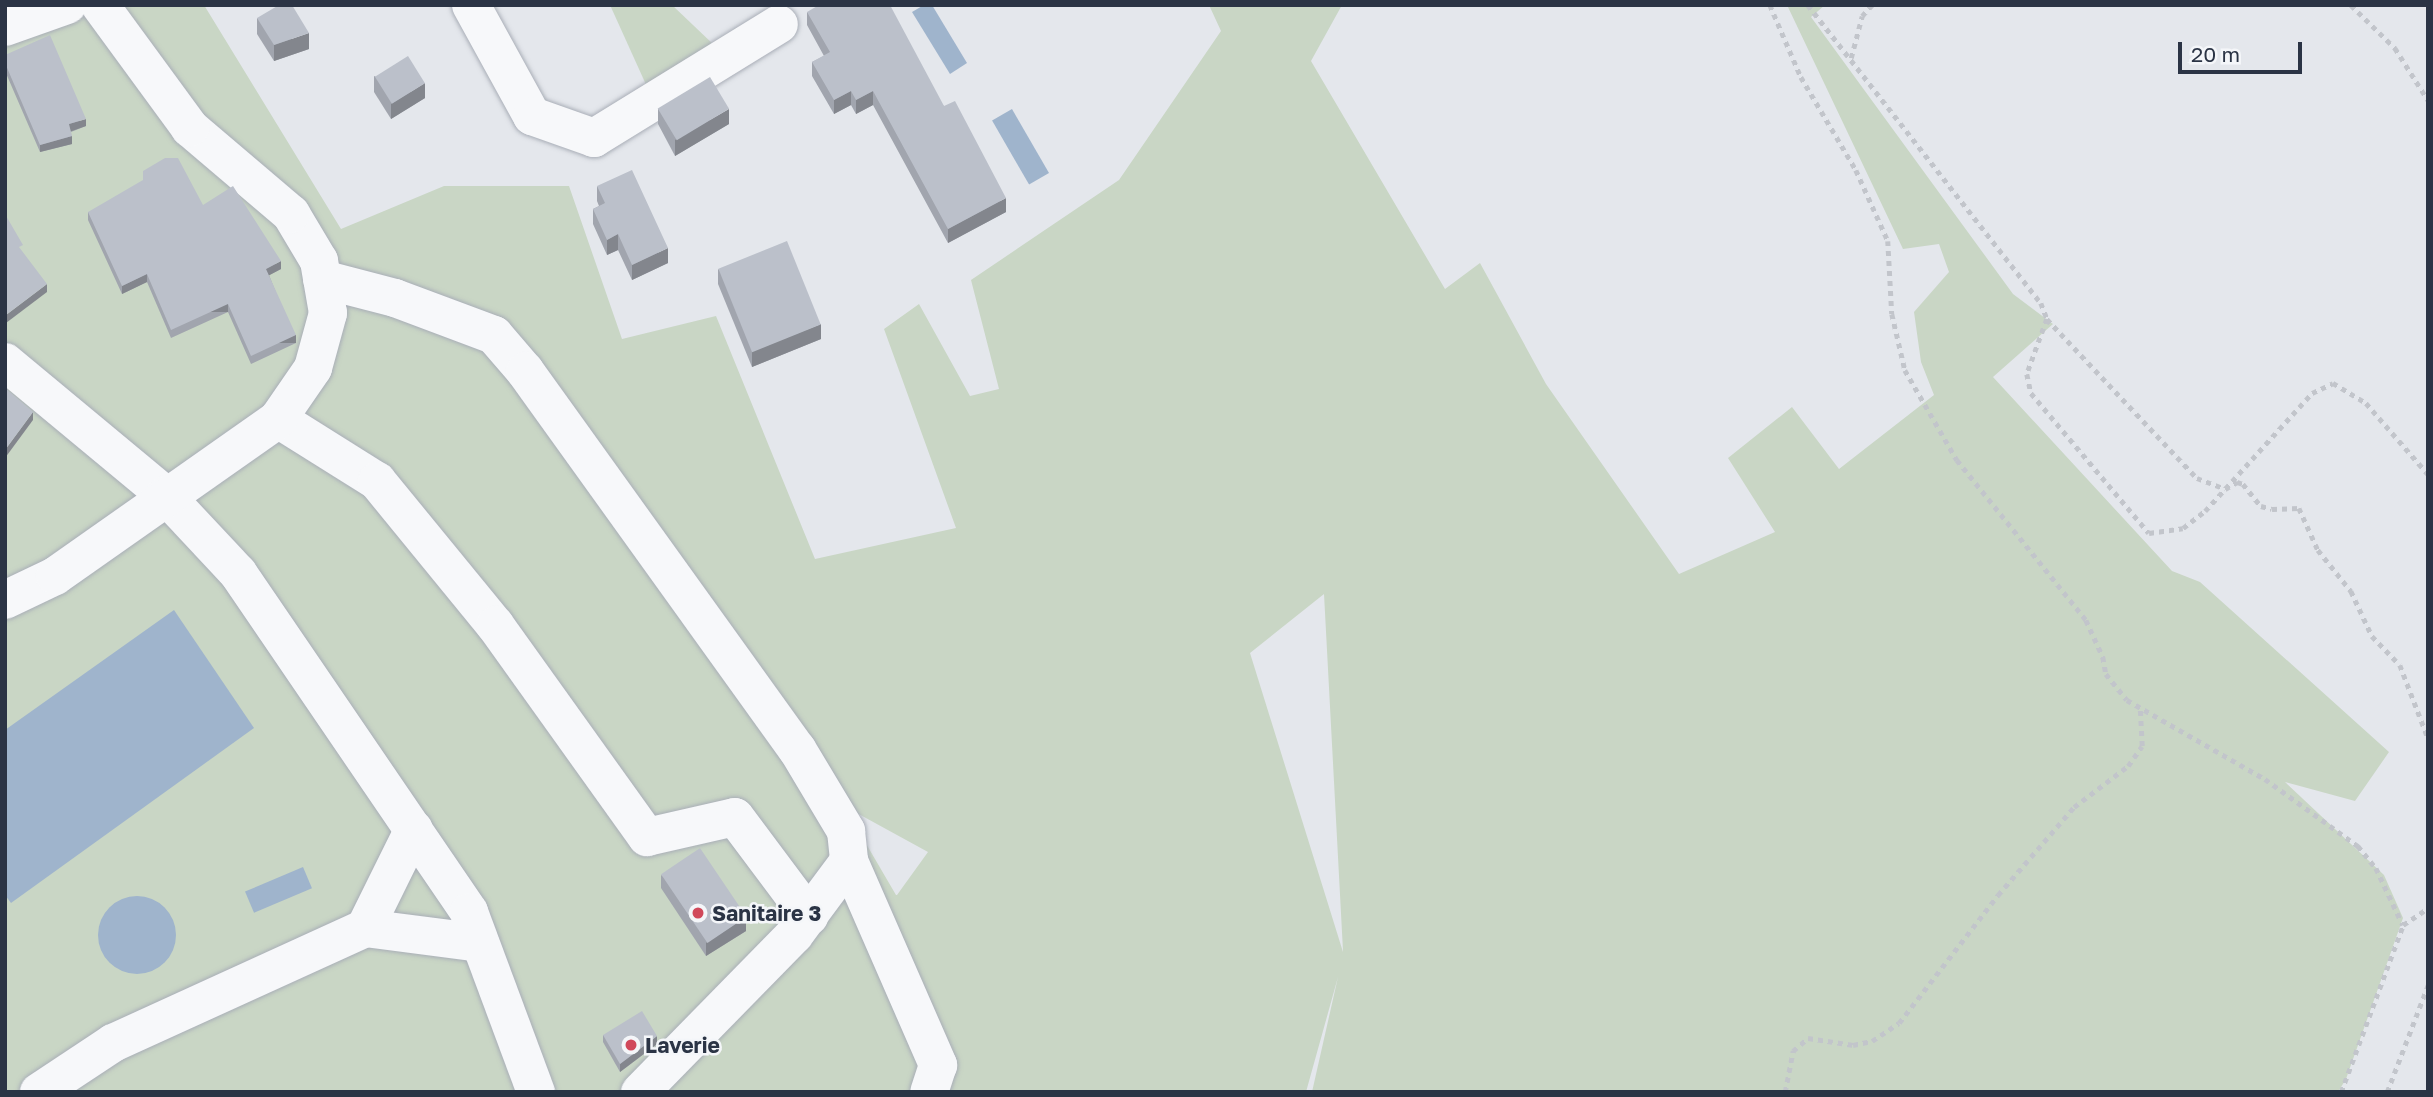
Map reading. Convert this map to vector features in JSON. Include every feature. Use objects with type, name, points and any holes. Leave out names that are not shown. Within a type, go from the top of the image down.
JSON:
[{"type":"street","points":[[5,27],[67,5]]},
{"type":"street","points":[[5,600],[55,576],[165,495],[278,419],[313,368],[328,313],[319,261],[291,215],[190,128],[100,5]]},
{"type":"street","points":[[471,5],[532,116],[594,138],[779,24]]},
{"type":"street","points":[[322,279],[395,298],[494,335],[525,371],[797,749],[846,831],[849,861],[938,1065],[929,1092]]},
{"type":"street","points":[[5,362],[165,495],[238,573],[469,912],[536,1092]]},
{"type":"street","points":[[278,419],[377,481],[495,625],[647,837],[735,817],[809,916]]},
{"type":"street","points":[[365,928],[414,829]]},
{"type":"street","points":[[640,1092],[809,916],[849,861]]},
{"type":"street","points":[[39,1092],[113,1043],[365,928],[480,943]]},
{"type":"path","points":[[1770,5],[1801,77],[1856,170],[1888,241],[1892,314],[1905,370],[1957,460],[2086,620],[2103,657],[2106,674],[2140,707],[2265,779],[2358,846],[2376,868],[2403,925]]},
{"type":"path","points":[[1808,5],[2040,303],[2047,319],[2197,478],[2225,489]]},
{"type":"path","points":[[1851,60],[1862,16],[1872,5]]},
{"type":"path","points":[[2351,5],[2395,48],[2428,100]]},
{"type":"path","points":[[2047,319],[2027,374],[2031,393],[2149,533],[2183,528],[2225,489],[2312,393],[2333,383],[2366,403],[2428,474]]},
{"type":"path","points":[[2225,489],[2237,482],[2261,506],[2299,508],[2318,550],[2351,591],[2372,636],[2404,671],[2411,702],[2428,738]]},
{"type":"path","points":[[1785,1092],[1793,1051],[1808,1038],[1853,1045],[1872,1041],[1899,1023],[2074,807],[2128,766],[2142,746],[2140,707]]},
{"type":"path","points":[[2341,1092],[2403,925],[2428,908]]},
{"type":"path","points":[[2387,1092],[2428,985]]},
{"type":"green space","points":[[5,5],[204,5],[341,229],[444,186],[569,186],[622,339],[716,316],[815,559],[956,528],[884,329],[919,304],[970,396],[999,389],[971,280],[1119,180],[1221,31],[1209,5],[1342,5],[1311,61],[1445,289],[1480,263],[1546,384],[1679,574],[1775,532],[1728,458],[1792,407],[1839,469],[1934,395],[1921,362],[1914,312],[1949,272],[1939,244],[1903,249],[1787,5],[1825,5],[1811,17],[2013,294],[2053,324],[1993,377],[2172,571],[2200,582],[2389,752],[2355,801],[2285,782],[2384,875],[2403,918],[2346,1079],[2338,1092],[1312,1092],[1338,977],[1306,1092],[5,1092]],"holes":[[[1324,594],[1343,951],[1343,952],[1250,653]],[[844,806],[928,852],[897,895],[896,895]]]},
{"type":"green space","points":[[610,5],[672,5],[714,45],[648,89]]},
{"type":"water","points":[[924,5],[932,5],[967,63],[950,74],[912,12]]},
{"type":"water","points":[[1012,109],[1049,173],[1029,185],[992,120]]},
{"type":"water","points":[[174,610],[254,728],[11,903],[5,895],[5,730]]},
{"type":"water","points":[[303,867],[312,888],[254,913],[245,892]]},
{"type":"water","points":[[137,896],[152,899],[165,907],[173,920],[176,935],[173,950],[165,963],[152,971],[137,974],[122,971],[109,963],[101,950],[98,935],[101,920],[109,907],[122,899]]},
{"type":"building","points":[[279,5],[292,5],[309,33],[274,45],[257,18]]},
{"type":"building","points":[[819,5],[890,5],[944,106],[955,101],[1006,198],[948,229],[873,91],[856,100],[851,91],[834,100],[812,62],[830,52],[807,12]]},
{"type":"building","points":[[50,35],[86,119],[69,124],[72,136],[40,145],[5,63],[5,55]]},
{"type":"building","points":[[408,56],[425,83],[392,104],[375,77]]},
{"type":"building","points":[[710,77],[729,109],[677,140],[658,108]]},
{"type":"building","points":[[165,158],[178,158],[203,205],[233,186],[281,261],[266,269],[296,335],[251,356],[228,304],[171,330],[147,274],[122,286],[88,212],[143,180],[143,171]]},
{"type":"building","points":[[632,170],[668,248],[632,265],[618,234],[607,240],[593,209],[605,203],[597,186]]},
{"type":"building","points":[[5,214],[23,245],[19,247],[47,284],[6,315],[5,313]]},
{"type":"building","points":[[787,241],[821,324],[752,352],[718,269]]},
{"type":"building","points":[[5,388],[33,412],[5,450]]},
{"type":"building","points":[[700,848],[746,917],[707,943],[661,874]]},
{"type":"building","name":"Laverie","points":[[642,1011],[657,1036],[620,1064],[603,1035]]},
{"type":"place","name":"Sanitaire 3","points":[[698,913]]},
{"type":"place","name":"Laverie","points":[[631,1045]]}]
